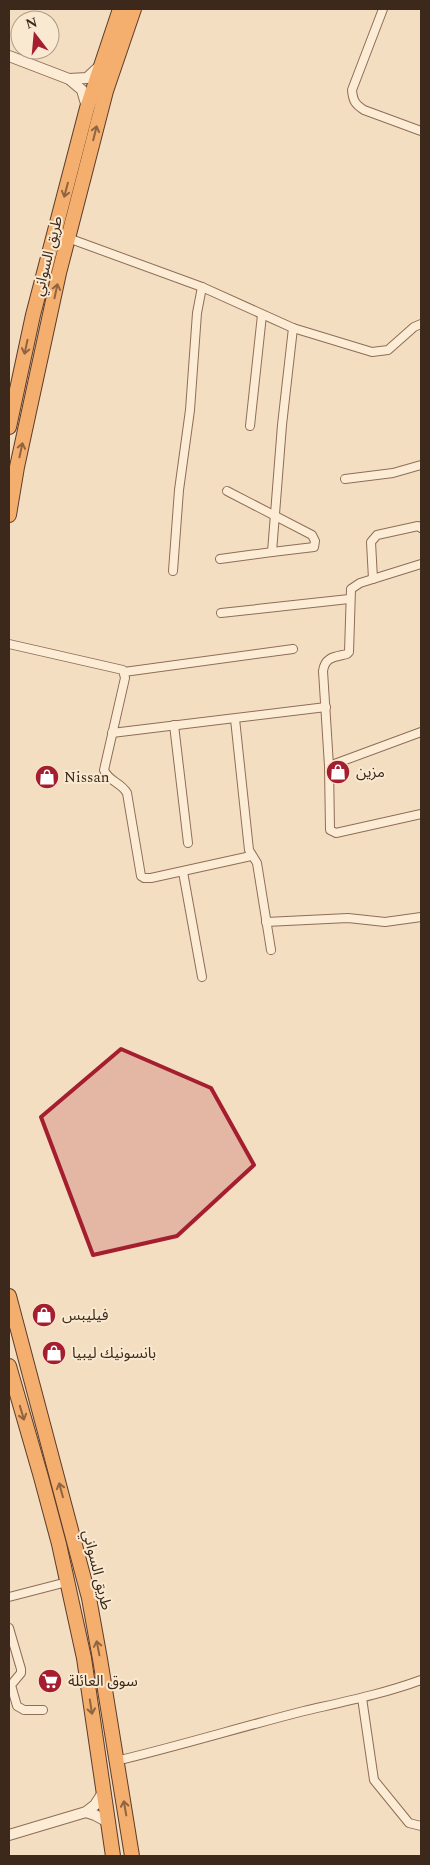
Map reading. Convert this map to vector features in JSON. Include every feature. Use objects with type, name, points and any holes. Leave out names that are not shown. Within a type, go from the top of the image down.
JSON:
[{"type":"highway","name":"طريق السواني","points":[[9,427],[33,315],[88,108],[120,9]]},
{"type":"highway","name":"طريق السواني","points":[[9,515],[68,238],[106,91],[134,9]]},
{"type":"highway","name":"طريق السواني","points":[[9,1296],[89,1598],[132,1856]]},
{"type":"highway","name":"طريق السواني","points":[[9,1366],[42,1477],[84,1658],[113,1856]]},
{"type":"street","points":[[383,9],[352,90],[352,99],[355,105],[364,110],[421,131]]},
{"type":"street","points":[[9,56],[69,79],[82,90],[88,108]]},
{"type":"street","points":[[69,79],[87,78],[102,65]]},
{"type":"street","points":[[68,238],[202,287],[293,328],[372,352],[388,350],[414,327],[421,324]]},
{"type":"street","points":[[173,572],[179,490],[190,410],[197,313],[202,287]]},
{"type":"street","points":[[250,426],[262,315]]},
{"type":"street","points":[[272,552],[282,425],[293,328]]},
{"type":"street","points":[[345,479],[393,473],[421,465]]},
{"type":"street","points":[[220,559],[314,547],[315,541],[312,535],[227,491]]},
{"type":"street","points":[[373,579],[371,542],[377,535],[418,526],[421,528]]},
{"type":"street","points":[[421,564],[373,579],[354,586],[350,590],[349,650],[347,654],[329,658],[324,665],[330,828],[332,832],[421,814]]},
{"type":"street","points":[[221,613],[349,599]]},
{"type":"street","points":[[9,644],[120,668],[124,672],[125,678],[104,770],[108,777],[121,785],[126,792],[141,876],[147,878],[182,872],[252,856]]},
{"type":"street","points":[[124,672],[293,649]]},
{"type":"street","points":[[112,732],[326,707]]},
{"type":"street","points":[[235,719],[252,856],[256,863],[271,950]]},
{"type":"street","points":[[174,725],[188,844]]},
{"type":"street","points":[[329,766],[421,732]]},
{"type":"street","points":[[182,872],[202,976]]},
{"type":"street","points":[[266,922],[348,918],[385,922],[421,917]]},
{"type":"street","points":[[9,1597],[67,1582]]},
{"type":"street","points":[[9,1628],[21,1669],[20,1674],[11,1681],[17,1706],[20,1709],[43,1710]]},
{"type":"street","points":[[116,1761],[362,1698],[421,1680]]},
{"type":"street","points":[[362,1698],[374,1780],[409,1823],[421,1826]]},
{"type":"street","points":[[9,1834],[86,1812],[95,1805],[104,1791]]},
{"type":"street","points":[[86,1812],[108,1822]]},
{"type":"highlighted area","points":[[121,1049],[211,1088],[254,1165],[177,1236],[93,1255],[41,1117]]},
{"type":"place","name":"مزين","points":[[338,772]]},
{"type":"place","name":"Nissan","points":[[47,777]]},
{"type":"place","name":"فيليبس","points":[[44,1315]]},
{"type":"place","name":"بانسونيك ليبيا","points":[[54,1353]]},
{"type":"place","name":"سوق العائلة","points":[[50,1681]]}]
